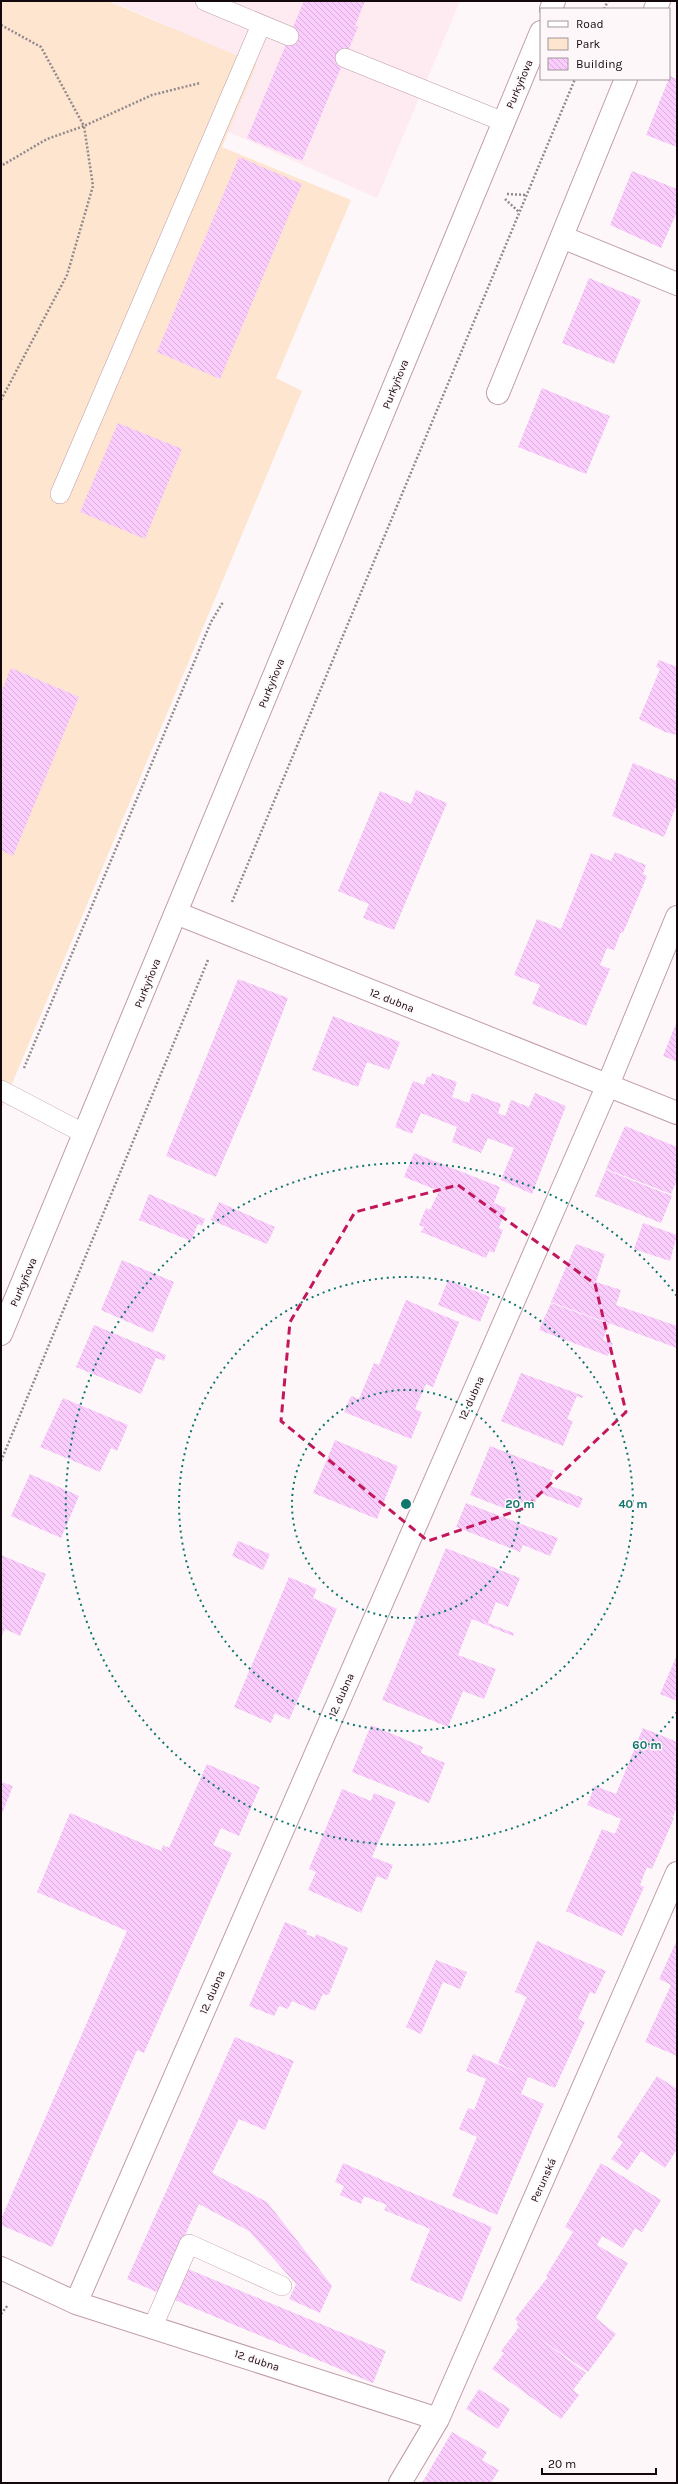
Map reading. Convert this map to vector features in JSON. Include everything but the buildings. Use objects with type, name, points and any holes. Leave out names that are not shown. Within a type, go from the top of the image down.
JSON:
[{"type":"street","name":"Purkyňova","points":[[1,1334],[540,34]]},
{"type":"street","points":[[498,393],[626,80]]},
{"type":"street","points":[[562,237],[677,284]]},
{"type":"street","name":"12. dubna","points":[[176,913],[607,1087],[677,1113]]},
{"type":"street","name":"12. dubna","points":[[76,2303],[607,1087],[677,917]]},
{"type":"street","name":"Perunská","points":[[400,2483],[438,2419],[677,1873]]},
{"type":"street","name":"12. dubna","points":[[1,2268],[76,2303],[153,2326],[438,2419]]},
{"type":"lane","points":[[205,1],[289,36]]},
{"type":"lane","points":[[60,494],[261,25]]},
{"type":"lane","points":[[345,58],[504,122]]},
{"type":"lane","points":[[7,1093],[85,1134]]},
{"type":"lane","points":[[153,2326],[189,2244],[282,2286]]},
{"type":"path","points":[[1,25],[41,47],[84,126],[93,186],[67,275],[1,400]]},
{"type":"path","points":[[1,1461],[575,80]]},
{"type":"path","points":[[1,166],[47,139],[84,126],[152,95],[200,83]]},
{"type":"path","points":[[506,194],[527,195]]},
{"type":"path","points":[[504,198],[519,212]]},
{"type":"path","points":[[7,1093],[211,622],[223,602]]},
{"type":"highlighted area","points":[[458,1185],[595,1284],[626,1412],[525,1508],[428,1541],[281,1421],[290,1322],[355,1212]]},
{"type":"shaded area","points":[[110,1],[460,1],[377,198],[143,94],[171,27]]},
{"type":"green space","points":[[1,1],[108,1],[257,64],[222,147],[351,200],[276,378],[302,391],[1,1110]]}]
